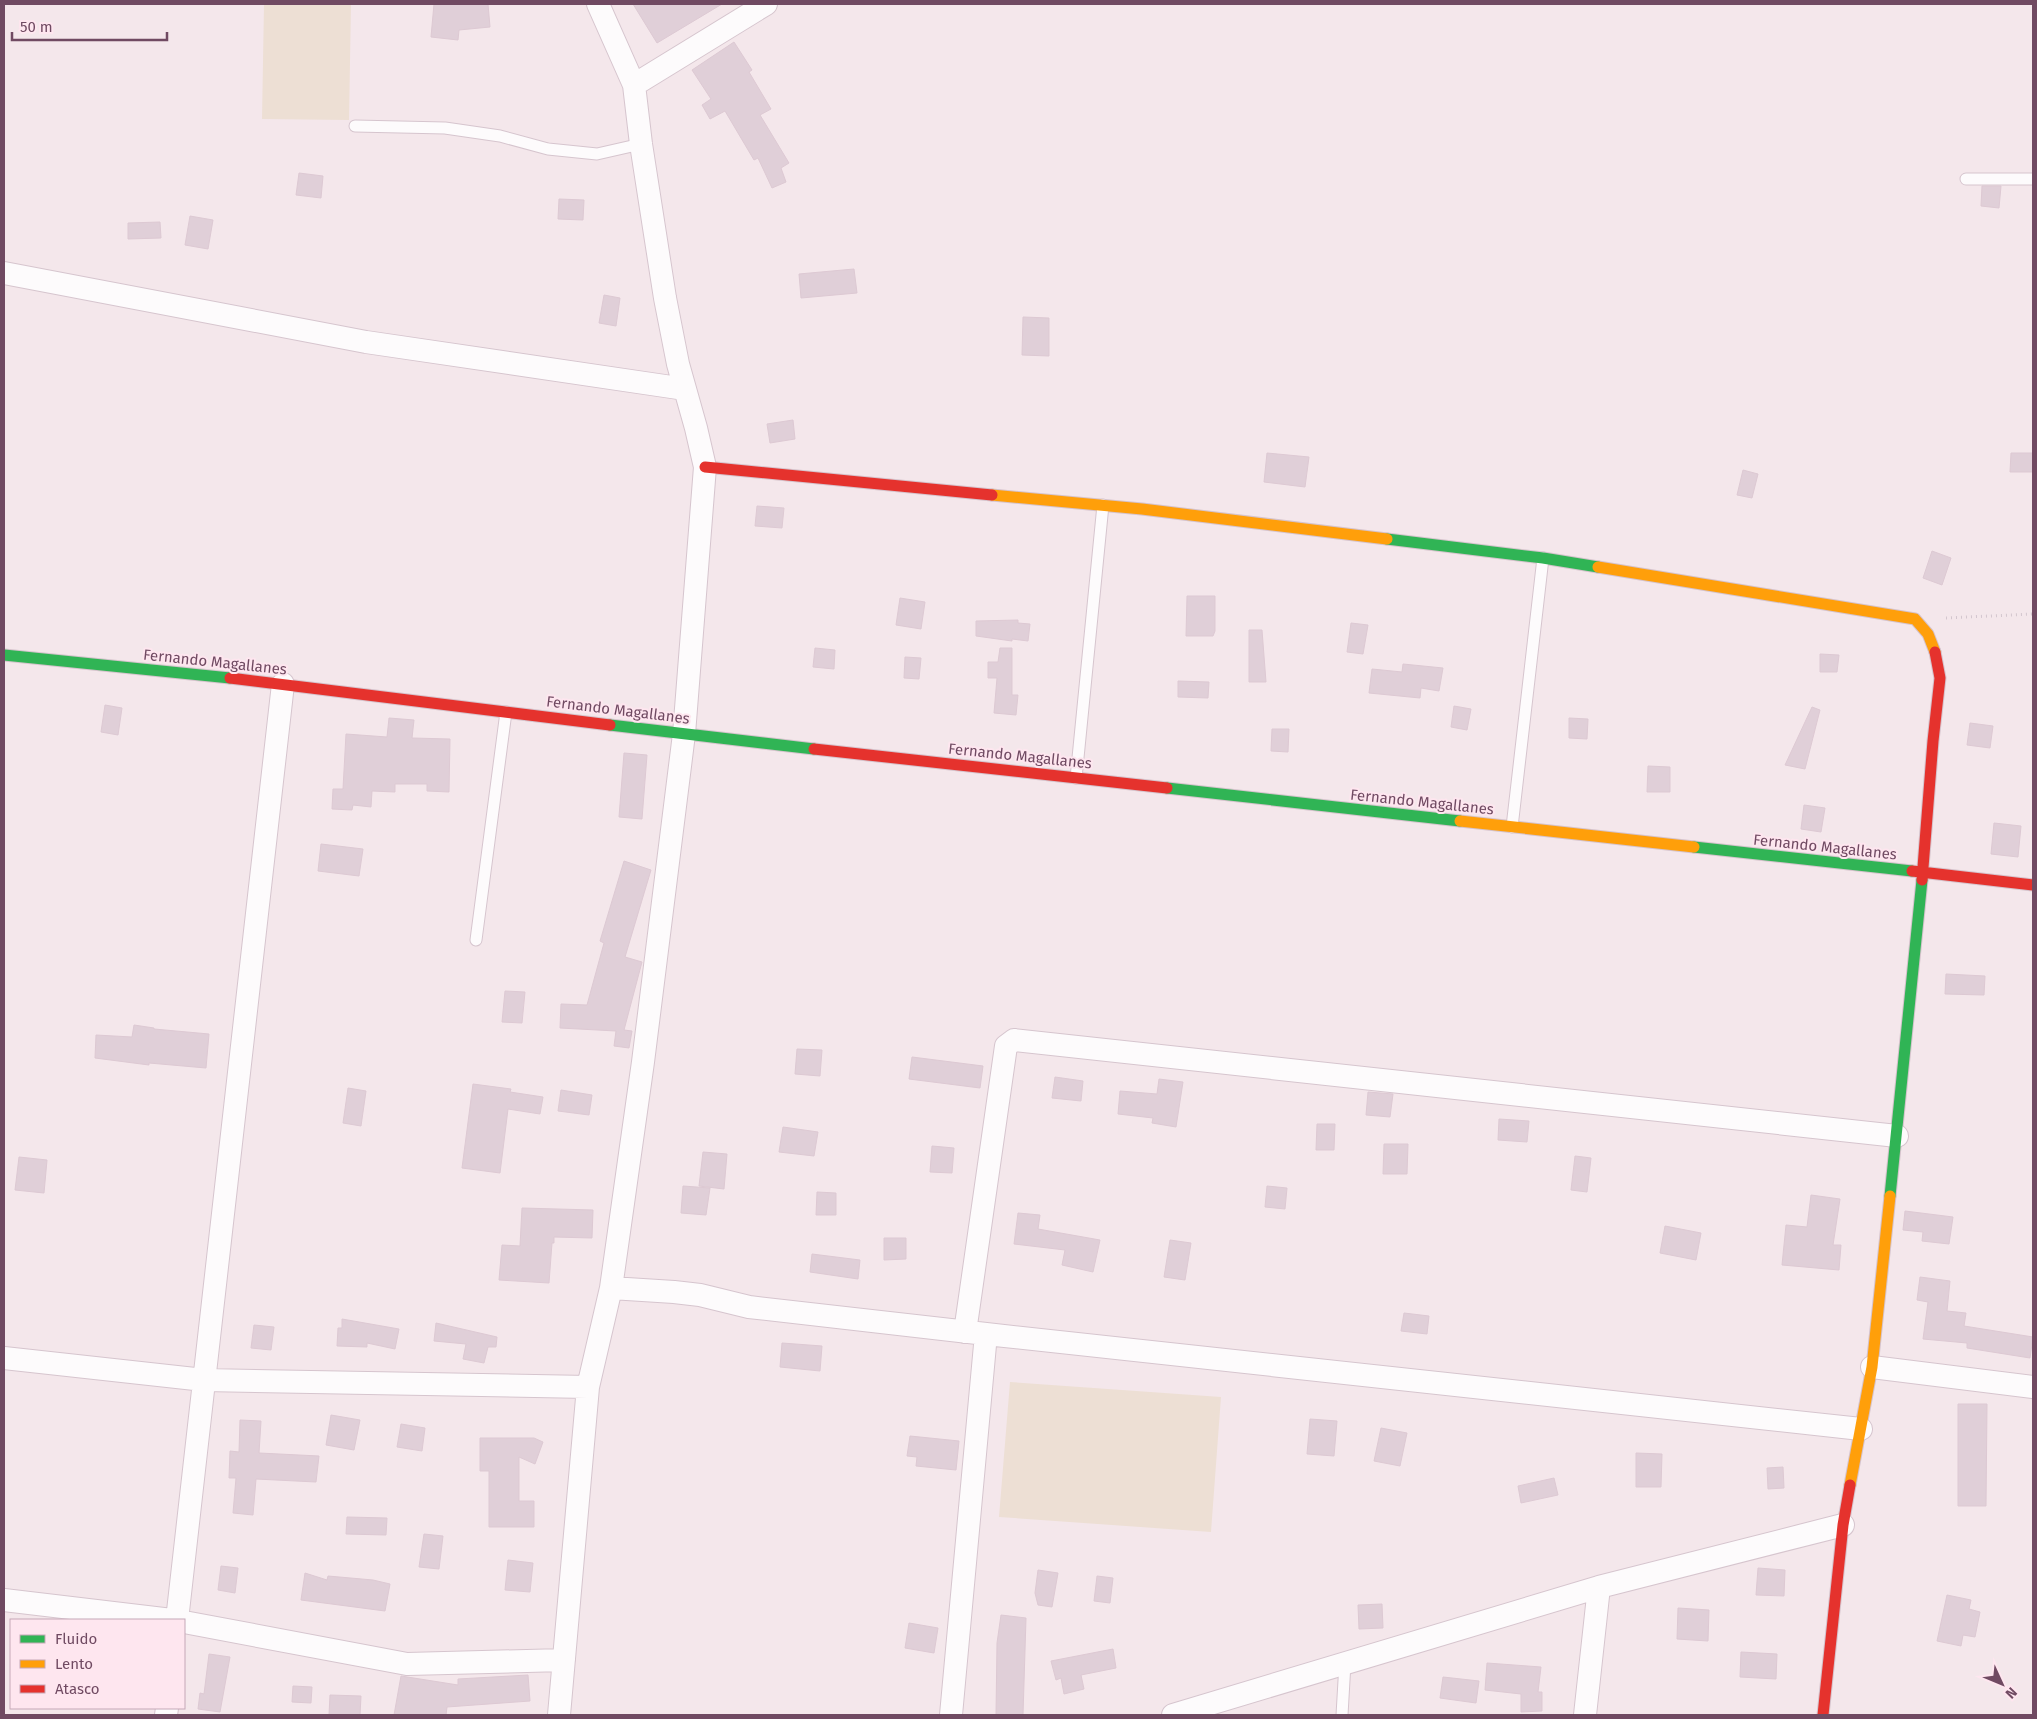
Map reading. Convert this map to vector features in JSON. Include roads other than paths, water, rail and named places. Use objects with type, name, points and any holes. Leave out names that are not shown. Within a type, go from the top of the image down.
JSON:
[{"type":"street","points":[[559,1715],[588,1388],[611,1288],[643,1062],[684,734],[705,467],[665,298],[641,144],[634,85],[598,4]]},
{"type":"street","points":[[634,85],[766,4]]},
{"type":"street","points":[[4,273],[366,342],[685,389]]},
{"type":"street","points":[[705,467],[1103,505],[1543,558],[1915,619],[1928,634],[1934,649],[1940,678],[1933,741],[1923,873],[1872,1367],[1843,1525],[1823,1715]]},
{"type":"street","name":"Fernando Magallanes","points":[[4,654],[283,684],[684,734],[2033,885]]},
{"type":"street","points":[[177,1619],[283,684]]},
{"type":"street","points":[[951,1715],[976,1333],[1006,1046],[1014,1040],[1897,1136]]},
{"type":"street","points":[[611,1288],[700,1295],[749,1307],[976,1333],[1861,1430]]},
{"type":"street","points":[[4,1358],[204,1380],[588,1388]]},
{"type":"street","points":[[1872,1367],[2033,1387]]},
{"type":"street","points":[[1173,1715],[1599,1587],[1843,1525]]},
{"type":"street","points":[[1585,1715],[1599,1587]]},
{"type":"street","points":[[4,1600],[164,1619]]},
{"type":"street","points":[[185,1622],[407,1664],[564,1660]]},
{"type":"lane","points":[[356,126],[445,128],[500,136],[548,149],[597,154],[641,144]]},
{"type":"lane","points":[[1966,179],[2033,179]]},
{"type":"lane","points":[[1076,778],[1103,505]]},
{"type":"lane","points":[[1512,827],[1543,558]]},
{"type":"lane","points":[[476,940],[506,712]]},
{"type":"lane","points":[[1342,1715],[1345,1663]]}]
